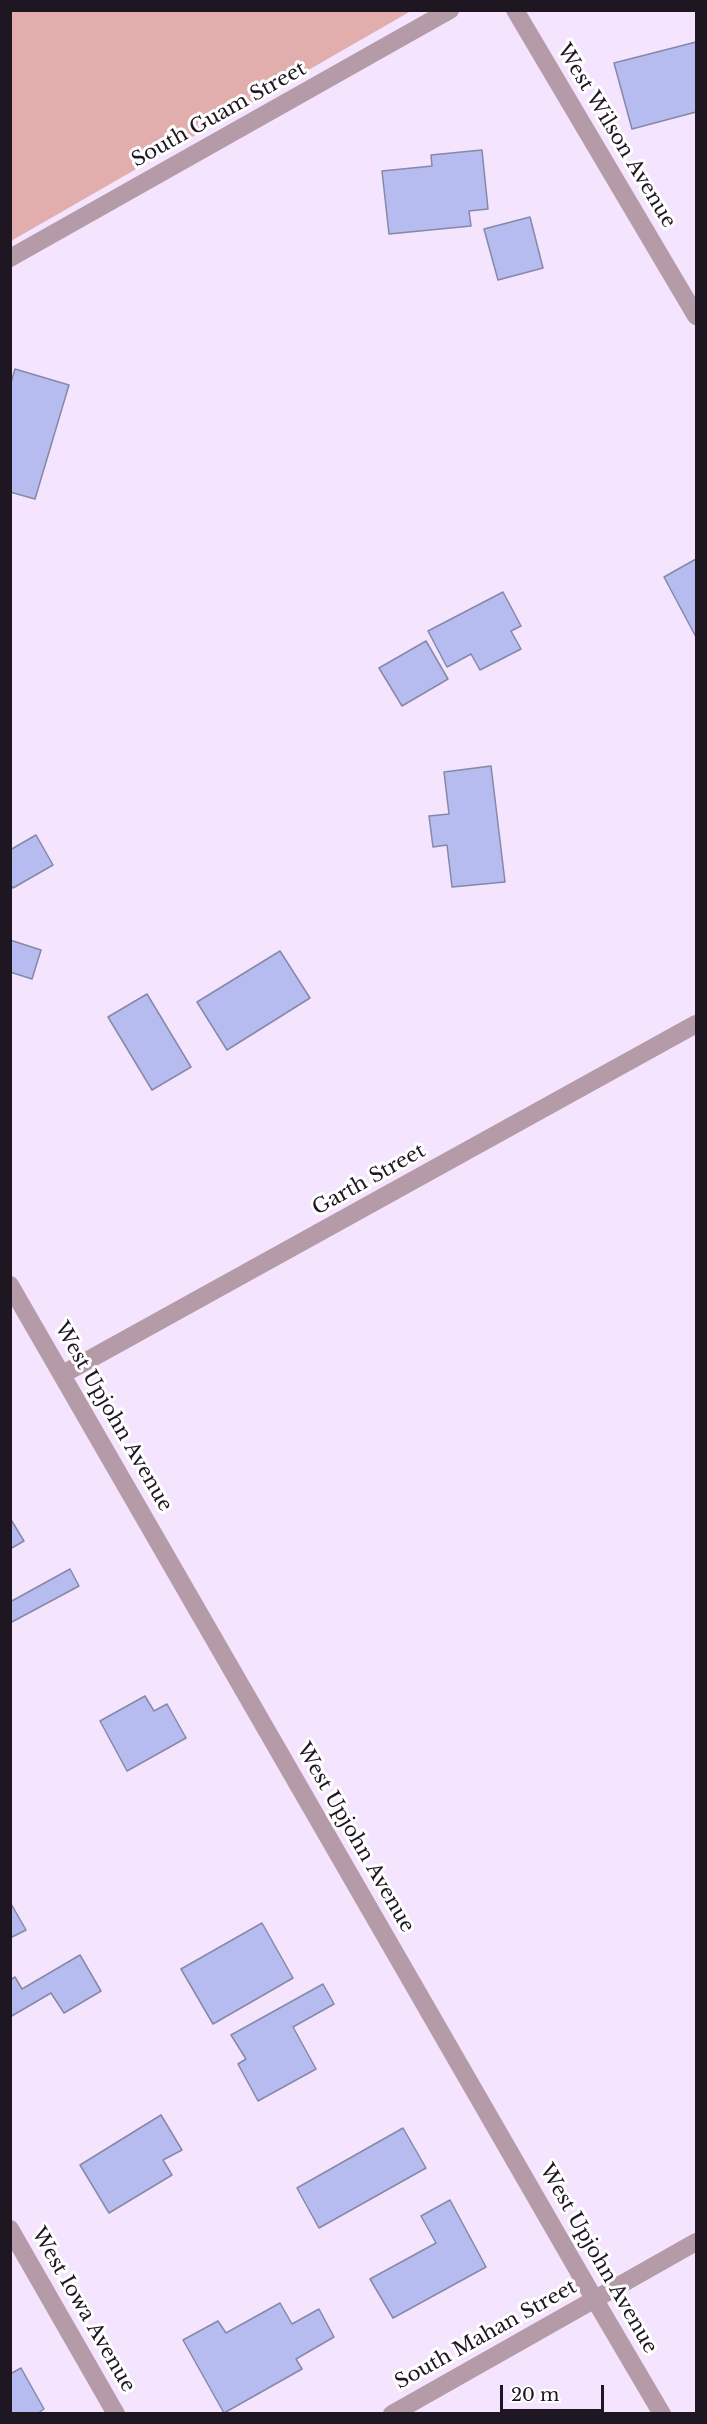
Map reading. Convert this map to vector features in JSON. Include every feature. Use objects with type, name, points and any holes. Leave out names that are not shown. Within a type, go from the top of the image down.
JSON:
[{"type":"street","name":"South Guam Street","points":[[10,258],[450,10]]},
{"type":"street","name":"West Wilson Avenue","points":[[515,10],[696,316]]},
{"type":"street","name":"Garth Street","points":[[63,1374],[696,1024]]},
{"type":"street","name":"West Upjohn Avenue","points":[[10,1285],[662,2414]]},
{"type":"street","name":"West Iowa Avenue","points":[[10,2229],[116,2414]]},
{"type":"street","name":"South Mahan Street","points":[[392,2414],[696,2242]]},
{"type":"shaded area","points":[[11,10],[411,10],[411,11],[11,241]]},
{"type":"building","points":[[696,42],[696,112],[632,129],[614,63]]},
{"type":"building","points":[[482,150],[488,209],[469,211],[471,226],[389,234],[382,171],[432,166],[431,155]]},
{"type":"building","points":[[530,217],[543,268],[498,280],[484,229]]},
{"type":"building","points":[[15,369],[69,385],[35,499],[10,492],[10,386]]},
{"type":"building","points":[[696,559],[696,637],[664,577]]},
{"type":"building","points":[[503,592],[521,626],[511,631],[521,649],[480,670],[471,654],[447,667],[428,631]]},
{"type":"building","points":[[426,641],[448,679],[402,706],[379,668]]},
{"type":"building","points":[[491,766],[505,882],[452,887],[447,845],[433,847],[429,816],[449,814],[444,772]]},
{"type":"building","points":[[36,835],[53,865],[13,888],[10,884],[10,850]]},
{"type":"building","points":[[10,940],[41,950],[32,979],[10,972]]},
{"type":"building","points":[[280,951],[310,998],[227,1050],[197,1002]]},
{"type":"building","points":[[147,994],[191,1067],[152,1090],[108,1017]]},
{"type":"building","points":[[10,1518],[24,1541],[10,1549]]},
{"type":"building","points":[[70,1569],[79,1586],[10,1623],[10,1602]]},
{"type":"building","points":[[145,1696],[154,1711],[167,1704],[186,1738],[127,1771],[100,1721]]},
{"type":"building","points":[[10,1902],[26,1930],[10,1938]]},
{"type":"building","points":[[262,1923],[293,1978],[213,2024],[181,1969]]},
{"type":"building","points":[[80,1955],[101,1991],[64,2013],[51,1993],[10,2017],[10,1980],[15,1977],[22,1989]]},
{"type":"building","points":[[323,1984],[334,2004],[293,2027],[316,2069],[258,2101],[238,2064],[246,2059],[231,2035]]},
{"type":"building","points":[[161,2115],[182,2150],[163,2160],[172,2175],[109,2213],[80,2165]]},
{"type":"building","points":[[403,2128],[426,2168],[319,2228],[297,2188]]},
{"type":"building","points":[[450,2200],[486,2267],[393,2318],[370,2279],[436,2243],[421,2216]]},
{"type":"building","points":[[280,2303],[292,2324],[319,2309],[334,2337],[296,2359],[302,2369],[224,2413],[183,2340],[218,2321],[226,2333]]},
{"type":"building","points":[[21,2368],[44,2409],[37,2414],[10,2414],[10,2374]]}]
